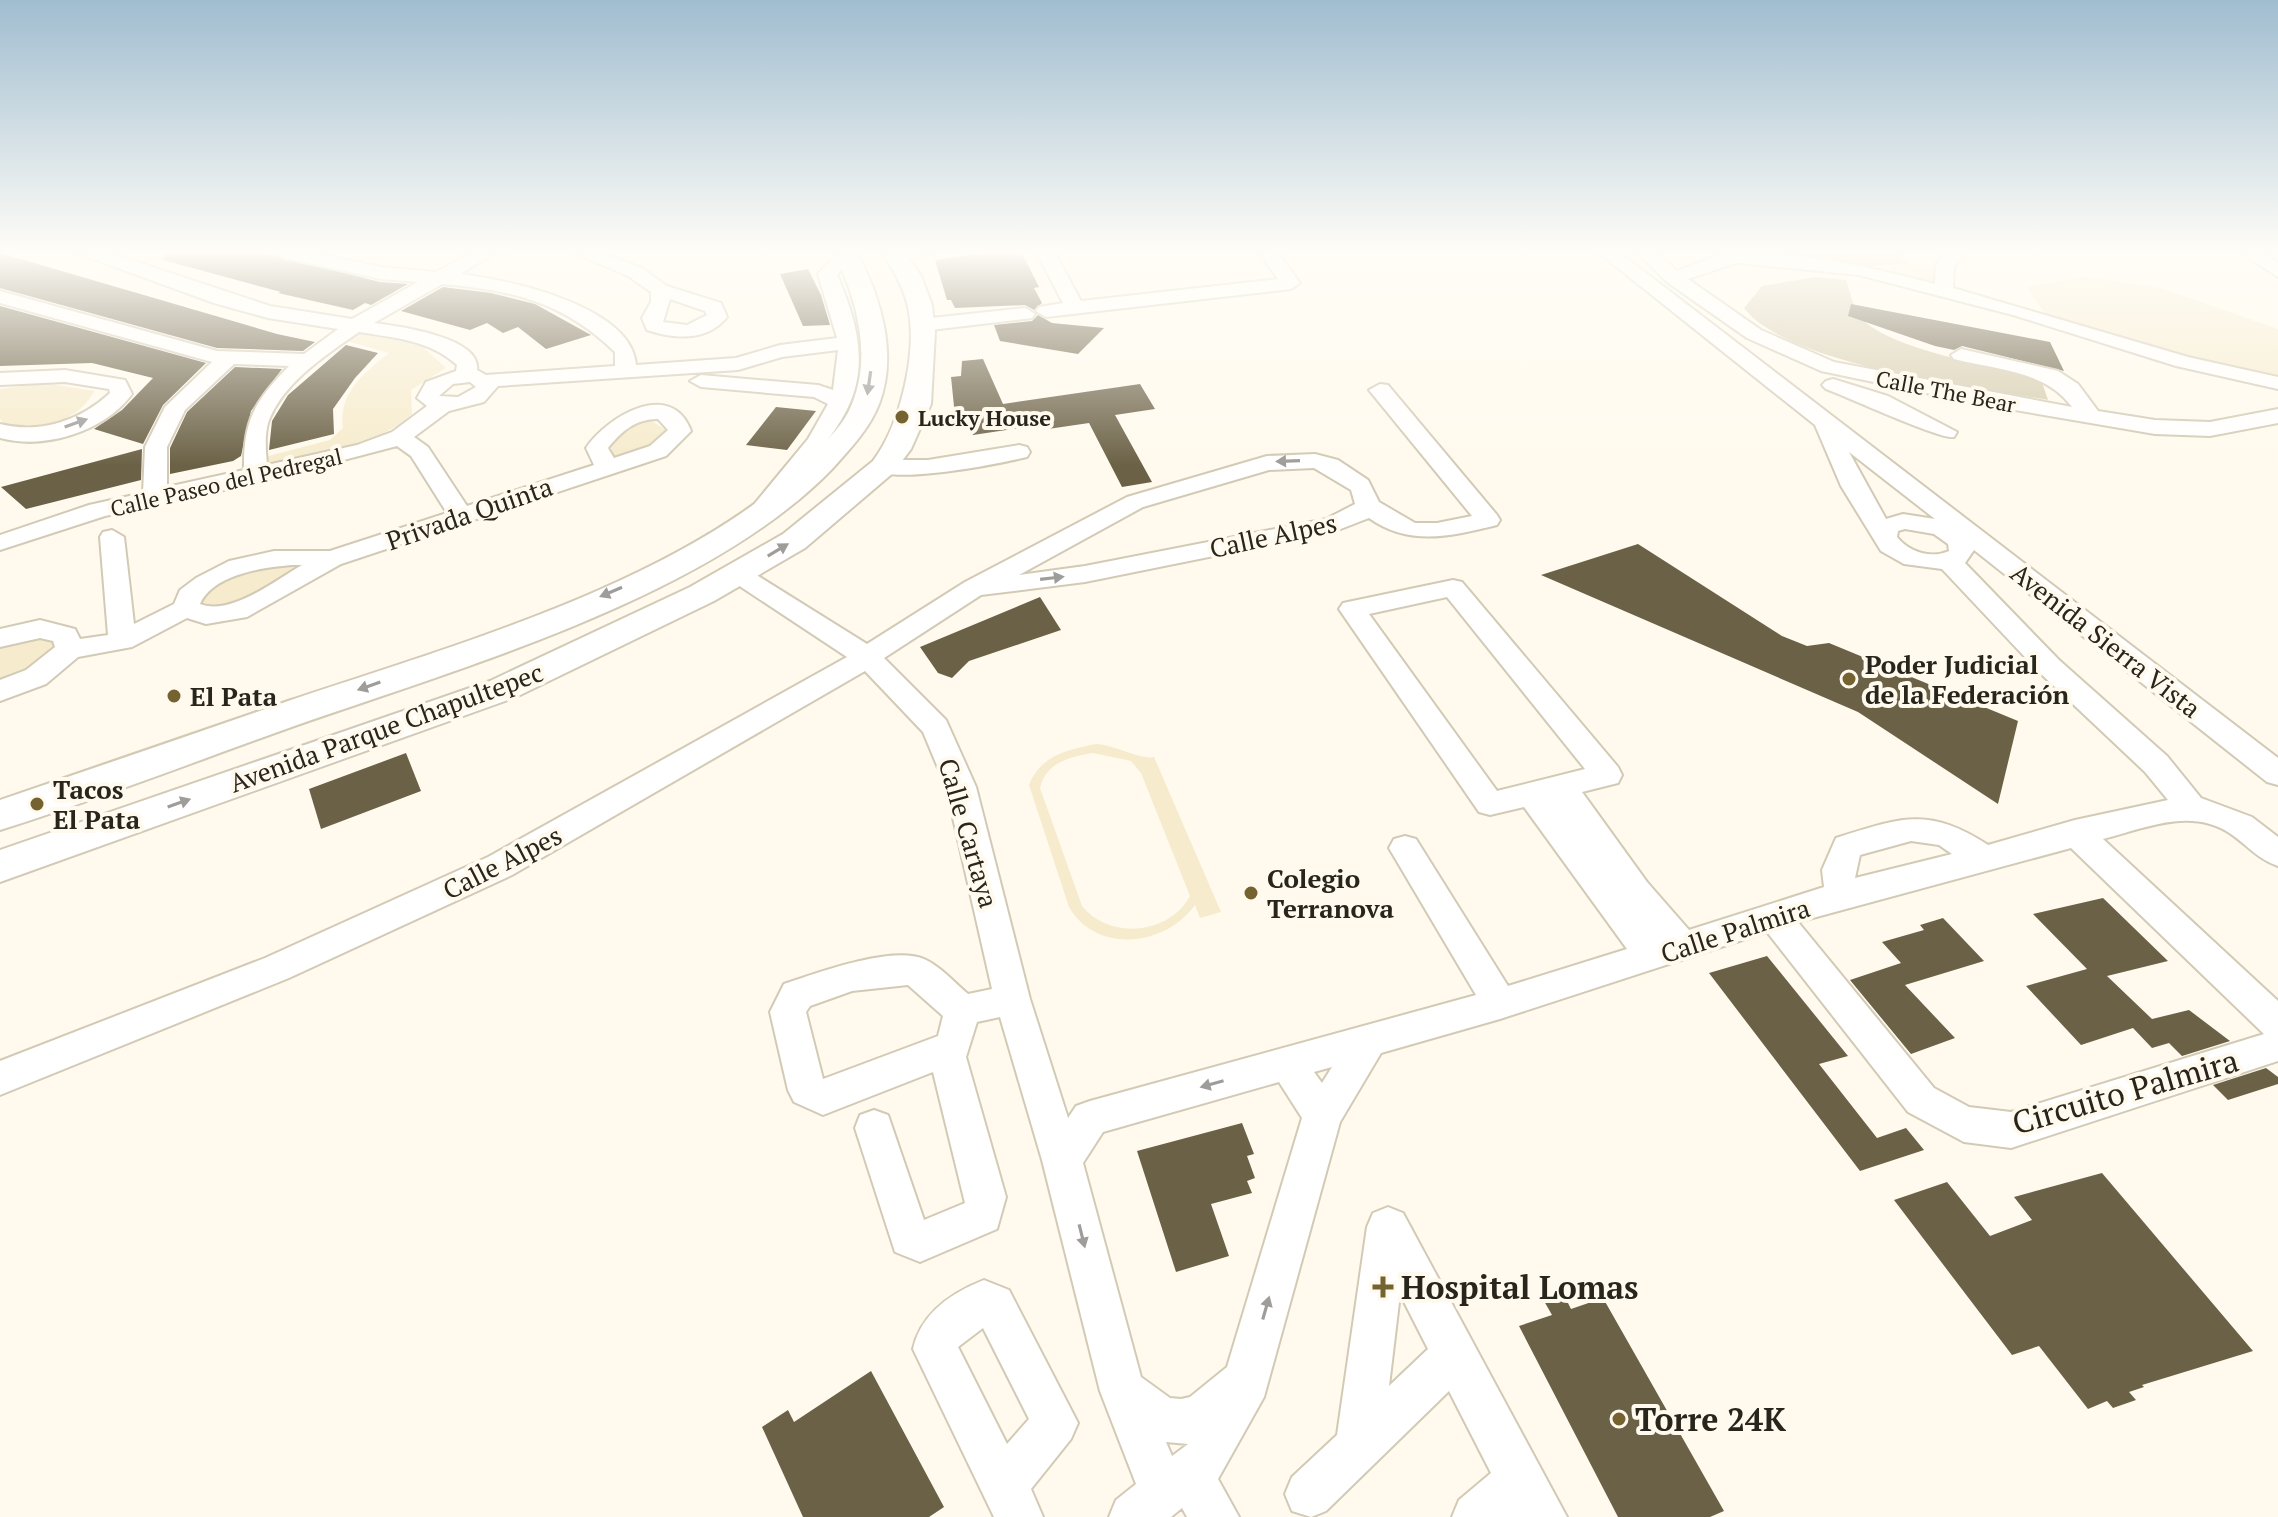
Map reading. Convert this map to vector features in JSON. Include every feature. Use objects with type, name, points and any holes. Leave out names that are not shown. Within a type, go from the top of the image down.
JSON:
[{"type":"main road","name":"Avenida Parque Chapultepec","points":[[0,815],[482,647],[654,575],[751,523],[824,460],[851,430],[866,403],[875,336],[872,324]]},
{"type":"main road","name":"Avenida Parque Chapultepec","points":[[0,866],[503,689],[738,574],[804,533],[883,467],[897,449],[917,404],[921,324]]},
{"type":"main road","points":[[503,689],[546,658],[680,588],[678,578],[654,575]]},
{"type":"street","points":[[100,324],[228,358],[306,360]]},
{"type":"street","points":[[337,324],[413,335],[448,346],[468,364],[477,384],[651,382],[738,364],[780,351],[851,343]]},
{"type":"street","points":[[256,476],[257,423],[279,387],[306,360],[364,324]]},
{"type":"street","points":[[597,324],[625,351],[626,372]]},
{"type":"street","points":[[751,523],[774,489],[823,432],[840,401],[851,343],[846,324]]},
{"type":"street","name":"Avenida Sierra Vista","points":[[1699,324],[2278,774]]},
{"type":"street","name":"Calle The Bear","points":[[1742,324],[1770,343],[1828,367],[2091,417],[2194,430],[2278,416]]},
{"type":"street","points":[[2056,324],[2183,362],[2278,383]]},
{"type":"street","points":[[1770,343],[1779,356],[1821,381],[1880,401],[1946,432]]},
{"type":"street","points":[[1961,355],[2051,375],[2070,389],[2091,417]]},
{"type":"street","points":[[155,497],[156,447],[176,407],[228,358]]},
{"type":"street","points":[[548,383],[626,372],[678,374],[818,391],[840,401]]},
{"type":"street","points":[[0,379],[65,376],[118,384],[121,394],[111,406],[84,421],[30,434],[11,436],[0,431]]},
{"type":"street","points":[[606,466],[597,448],[627,419],[647,413],[651,382]]},
{"type":"street","name":"Calle Paseo del Pedregal","points":[[0,543],[98,510],[363,450],[400,437],[477,384]]},
{"type":"street","points":[[1367,505],[1405,531],[1422,532],[1488,520],[1380,390]]},
{"type":"street","name":"Privada Quinta","points":[[332,559],[299,556],[232,566],[189,596],[186,608],[206,616],[238,611],[332,559],[658,451],[680,431],[678,421],[671,415],[647,413]]},
{"type":"street","points":[[1825,422],[1853,486],[1885,537],[1891,546],[1912,558],[1949,562],[1958,559],[1963,548],[1960,541],[1942,528],[1903,521],[1886,527],[1885,537]]},
{"type":"street","points":[[400,437],[420,452],[461,515]]},
{"type":"street","points":[[883,467],[928,467],[1019,452]]},
{"type":"street","name":"Calle Alpes","points":[[0,1078],[277,968],[500,866],[713,750],[974,588],[1135,502],[1267,463],[1291,460],[1330,465],[1360,485],[1367,496],[1367,505],[1359,514],[1333,525],[1085,574],[974,588]]},
{"type":"street","points":[[112,537],[122,641]]},
{"type":"street","points":[[1949,562],[2049,666],[2156,764],[2191,807],[2241,825],[2278,854]]},
{"type":"street","name":"Calle Cartaya","points":[[738,574],[867,657],[936,727],[961,787],[1012,999],[1062,1160],[1122,1391],[1161,1495],[1215,1517]]},
{"type":"street","points":[[1453,588],[1607,775],[1562,787],[1490,804],[1352,609],[1453,588]]},
{"type":"street","points":[[0,691],[36,677],[70,650],[122,641],[186,608]]},
{"type":"street","points":[[0,638],[40,629],[65,635],[70,650]]},
{"type":"street","points":[[1562,787],[1621,890],[1651,957]]},
{"type":"street","points":[[1531,794],[1621,890],[1682,945]]},
{"type":"street","name":"Calle Palmira","points":[[1370,1039],[1500,1004],[1841,895],[2075,832],[2191,807]]},
{"type":"street","points":[[1841,895],[1838,870],[1847,847],[1911,829],[1947,834],[1983,858]]},
{"type":"street","points":[[2075,832],[2278,1024]]},
{"type":"street","points":[[1405,848],[1500,1004]]},
{"type":"street","name":"Circuito Palmira","points":[[1775,918],[1921,1100],[1964,1124],[2011,1130],[2278,1045]]},
{"type":"street","points":[[915,970],[962,1011],[954,1045],[946,1051],[823,1098],[807,1090],[788,1012],[797,995],[851,976],[915,970]]},
{"type":"street","points":[[962,1011],[1012,999]]},
{"type":"street","points":[[1062,1160],[1090,1118],[1370,1039]]},
{"type":"street","points":[[1161,1495],[1205,1460],[1241,1397],[1322,1116],[1370,1039]]},
{"type":"street","points":[[874,1128],[910,1238],[920,1242],[983,1215],[986,1197],[946,1051]]},
{"type":"street","points":[[1287,1062],[1322,1116]]},
{"type":"street","points":[[1040,1090],[1090,1118]]},
{"type":"street","points":[[1359,1445],[1388,1227],[1531,1498],[1476,1517]]},
{"type":"street","points":[[1309,1494],[1454,1355]]},
{"type":"street","points":[[1122,1391],[1145,1410],[1173,1423],[1202,1420],[1248,1372]]},
{"type":"shaded area","points":[[1762,324],[1868,324],[1921,349],[2040,376],[2048,400],[1885,371],[1800,345]]},
{"type":"shaded area","points":[[2055,324],[2263,324],[2278,329],[2278,383]]},
{"type":"shaded area","points":[[355,333],[421,345],[446,368],[411,390],[412,414],[378,436],[342,450],[263,467],[261,458],[330,440],[343,428],[349,394],[362,376],[389,353],[343,340]]},
{"type":"shaded area","points":[[44,383],[95,391],[77,412],[67,418],[45,424],[6,426],[0,419],[0,389]]},
{"type":"shaded area","points":[[652,421],[667,431],[646,449],[610,459],[613,442],[622,431],[635,424]]},
{"type":"shaded area","points":[[311,563],[235,605],[207,608],[201,600],[223,578],[236,572],[264,566]]},
{"type":"shaded area","points":[[39,632],[60,639],[62,653],[0,689],[0,640]]},
{"type":"shaded area","points":[[1096,744],[1154,757],[1221,912],[1200,918],[1195,905],[1166,930],[1131,939],[1113,938],[1096,932],[1081,922],[1069,907],[1029,785],[1048,760]],"holes":[[[1093,753],[1131,761],[1141,773],[1190,896],[1168,919],[1154,925],[1122,928],[1094,917],[1082,906],[1040,788],[1053,767],[1076,756]]]},
{"type":"building","points":[[0,324],[64,324],[206,363],[163,405],[143,444],[94,429],[122,410],[153,378],[92,363],[0,366]]},
{"type":"building","points":[[129,324],[242,324],[315,342],[303,351],[217,348]]},
{"type":"building","points":[[447,324],[485,324],[470,330]]},
{"type":"building","points":[[488,324],[571,324],[591,335],[546,349],[518,327],[503,333]]},
{"type":"building","points":[[802,324],[830,325],[803,326]]},
{"type":"building","points":[[1060,324],[1104,328],[1078,354],[1000,341],[994,325]]},
{"type":"building","points":[[1871,324],[1955,324],[2050,342],[2064,371],[1962,346],[1954,350]]},
{"type":"building","points":[[346,345],[378,353],[333,409],[334,434],[269,450],[272,421],[288,395]]},
{"type":"building","points":[[983,359],[1003,404],[1140,384],[1155,409],[1115,415],[1152,482],[1122,487],[1089,423],[1048,429],[1046,424],[973,435],[965,414],[955,416],[951,377],[961,376],[962,361]]},
{"type":"building","points":[[235,367],[282,369],[251,411],[241,456],[233,461],[170,474],[170,448],[187,412]]},
{"type":"building","points":[[776,407],[816,411],[787,450],[746,445]]},
{"type":"building","points":[[142,449],[141,480],[26,509],[1,487]]},
{"type":"building","name":"Poder Judicial de la Federación","points":[[1638,544],[1782,636],[1807,646],[1829,643],[2018,721],[1998,804],[1858,712],[1541,575]]},
{"type":"building","points":[[1040,597],[1061,630],[969,661],[952,678],[938,673],[920,647]]},
{"type":"building","points":[[406,753],[421,791],[321,829],[309,789]]},
{"type":"building","points":[[2103,898],[2168,961],[2107,976],[2152,1019],[2189,1010],[2230,1041],[2182,1056],[2169,1043],[2152,1048],[2133,1028],[2081,1045],[2026,986],[2087,969],[2033,914]]},
{"type":"building","points":[[1943,918],[1984,961],[1905,985],[1955,1038],[1911,1054],[1850,980],[1901,963],[1882,942],[1924,930],[1920,925]]},
{"type":"building","points":[[1767,956],[1848,1056],[1819,1064],[1877,1138],[1906,1128],[1924,1150],[1860,1171],[1709,973]]},
{"type":"building","points":[[2266,1068],[2278,1077],[2278,1084],[2228,1100],[2213,1085]]},
{"type":"building","points":[[1242,1123],[1254,1154],[1247,1156],[1255,1178],[1247,1181],[1252,1193],[1211,1204],[1229,1256],[1176,1272],[1137,1151]]},
{"type":"building","points":[[2102,1173],[2253,1351],[2142,1385],[2144,1387],[2129,1392],[2136,1400],[2113,1408],[2107,1401],[2088,1409],[2039,1346],[2012,1355],[1894,1200],[1947,1182],[1990,1236],[2032,1220],[2014,1197]]},
{"type":"building","name":"Torre 24K","points":[[1564,1295],[1571,1309],[1603,1298],[1724,1511],[1710,1517],[1618,1517],[1519,1326],[1552,1315],[1544,1301]]},
{"type":"building","points":[[871,1371],[944,1507],[929,1517],[803,1517],[762,1427],[788,1410],[794,1422]]},
{"type":"place","name":"Lucky House","points":[[902,417]]},
{"type":"place","name":"Poder Judicial de la Federación","points":[[1849,679]]},
{"type":"place","name":"El Pata","points":[[174,696]]},
{"type":"place","name":"Tacos El Pata","points":[[37,804]]},
{"type":"place","name":"Colegio Terranova","points":[[1251,893]]},
{"type":"place","name":"Hospital Lomas","points":[[1383,1287]]},
{"type":"place","name":"Torre 24K","points":[[1619,1419]]}]
